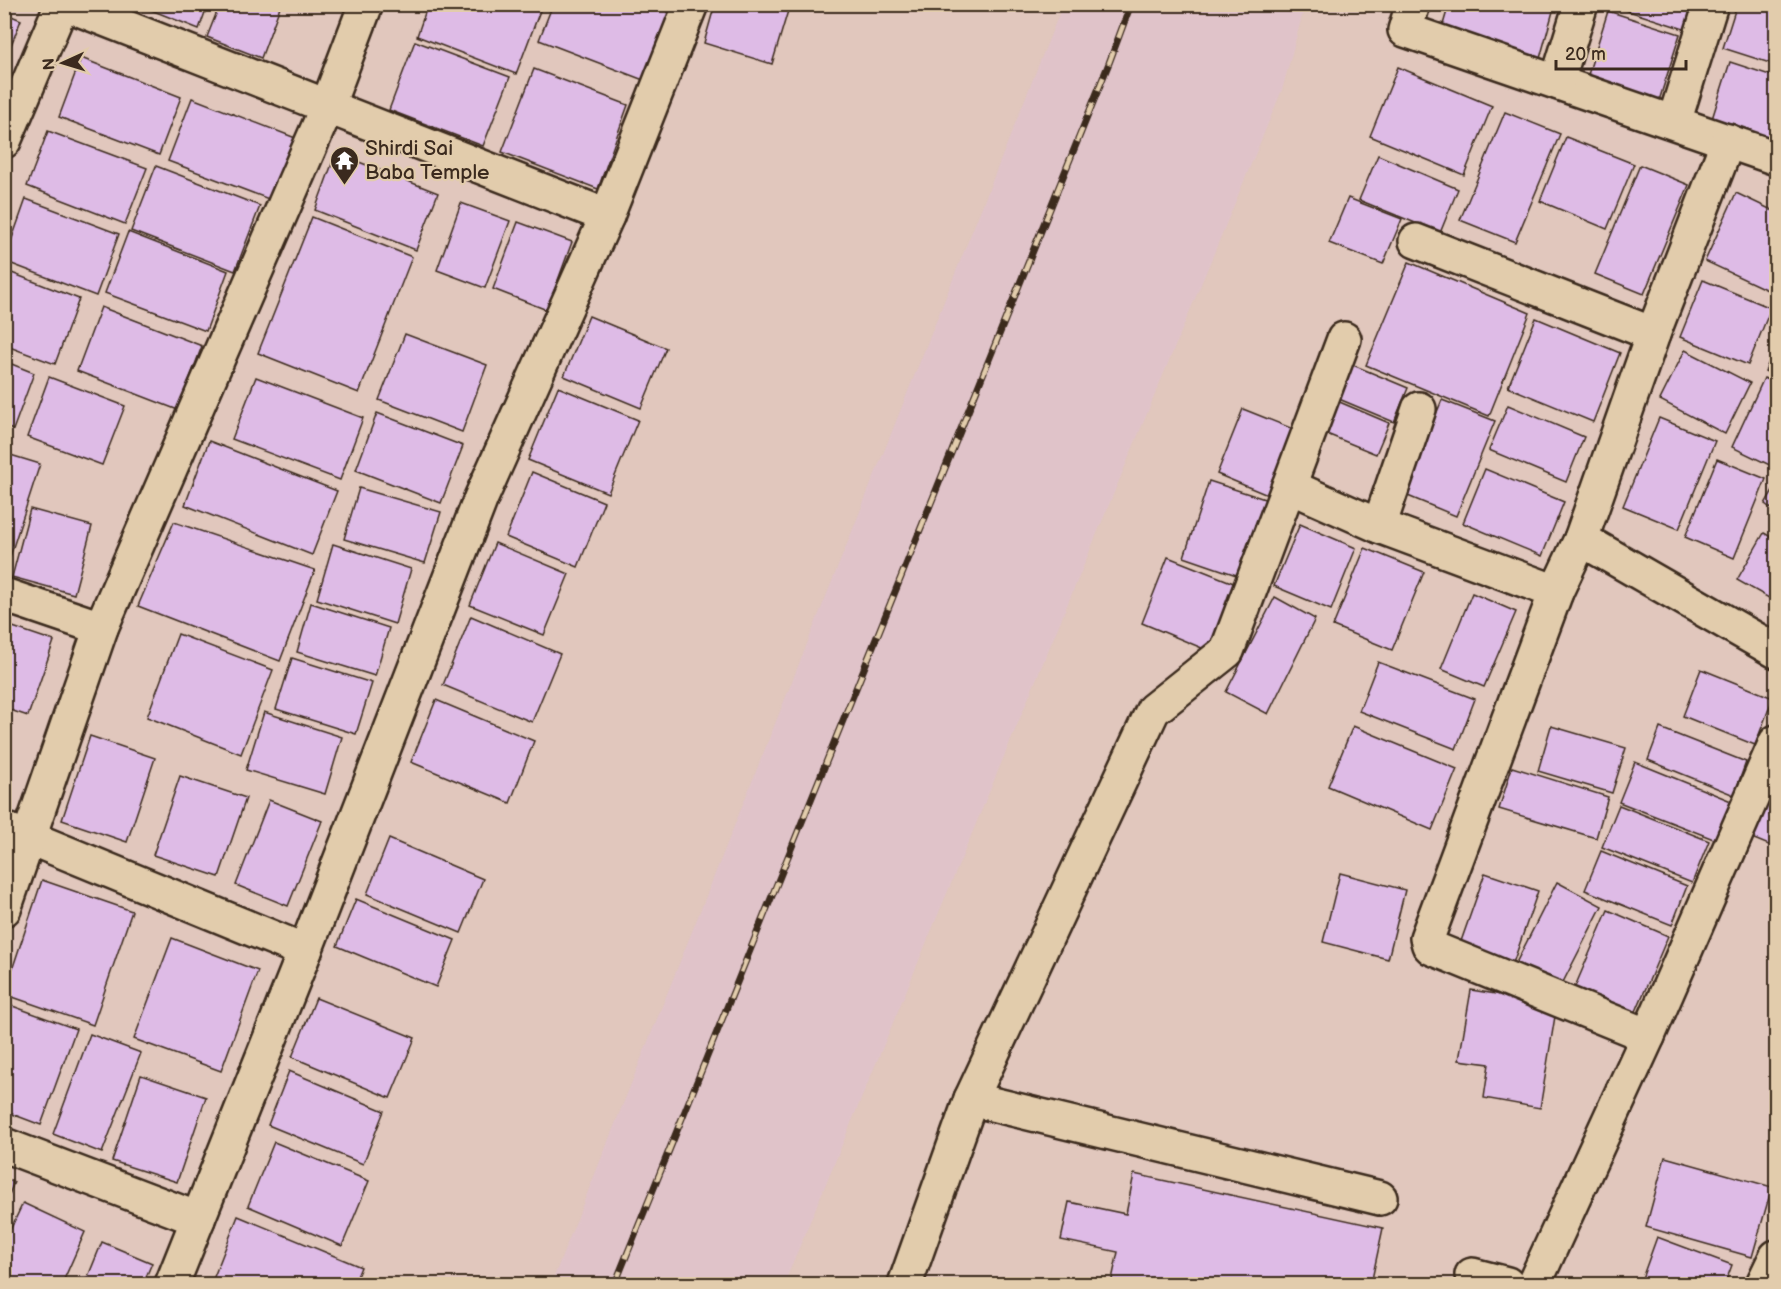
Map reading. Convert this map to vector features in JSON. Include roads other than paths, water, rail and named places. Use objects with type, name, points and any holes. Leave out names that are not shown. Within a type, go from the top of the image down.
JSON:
[{"type":"street","points":[[4,141],[62,4]]},
{"type":"street","points":[[66,4],[607,216]]},
{"type":"street","points":[[4,909],[17,833],[101,628],[327,107],[366,4]]},
{"type":"street","points":[[172,1284],[305,951],[481,498],[607,216],[691,4]]},
{"type":"street","points":[[1413,4],[1405,30],[1776,158]]},
{"type":"street","points":[[1557,82],[1581,4]]},
{"type":"street","points":[[1674,122],[1711,4]]},
{"type":"street","points":[[1648,1036],[1432,948],[1427,938],[1556,592],[1581,539],[1653,333],[1728,141]]},
{"type":"street","points":[[1416,241],[1653,333]]},
{"type":"street","points":[[905,1284],[971,1099],[1153,710],[1227,651],[1344,339]]},
{"type":"street","points":[[1379,526],[1419,409]]},
{"type":"street","points":[[1289,486],[1379,526],[1556,592]]},
{"type":"street","points":[[1581,539],[1776,651]]},
{"type":"street","points":[[4,594],[101,628]]},
{"type":"street","points":[[1534,1284],[1648,1036],[1776,742]]},
{"type":"street","points":[[17,833],[305,951]]},
{"type":"street","points":[[971,1099],[1380,1198]]},
{"type":"street","points":[[4,1144],[198,1219]]},
{"type":"street","points":[[1763,1284],[1776,1257]]},
{"type":"street","points":[[1472,1275],[1507,1284]]},
{"type":"railway","points":[[615,1284],[1131,4]]},
{"type":"place","name":"Shirdi Sai Baba Temple","points":[[344,186]]}]
